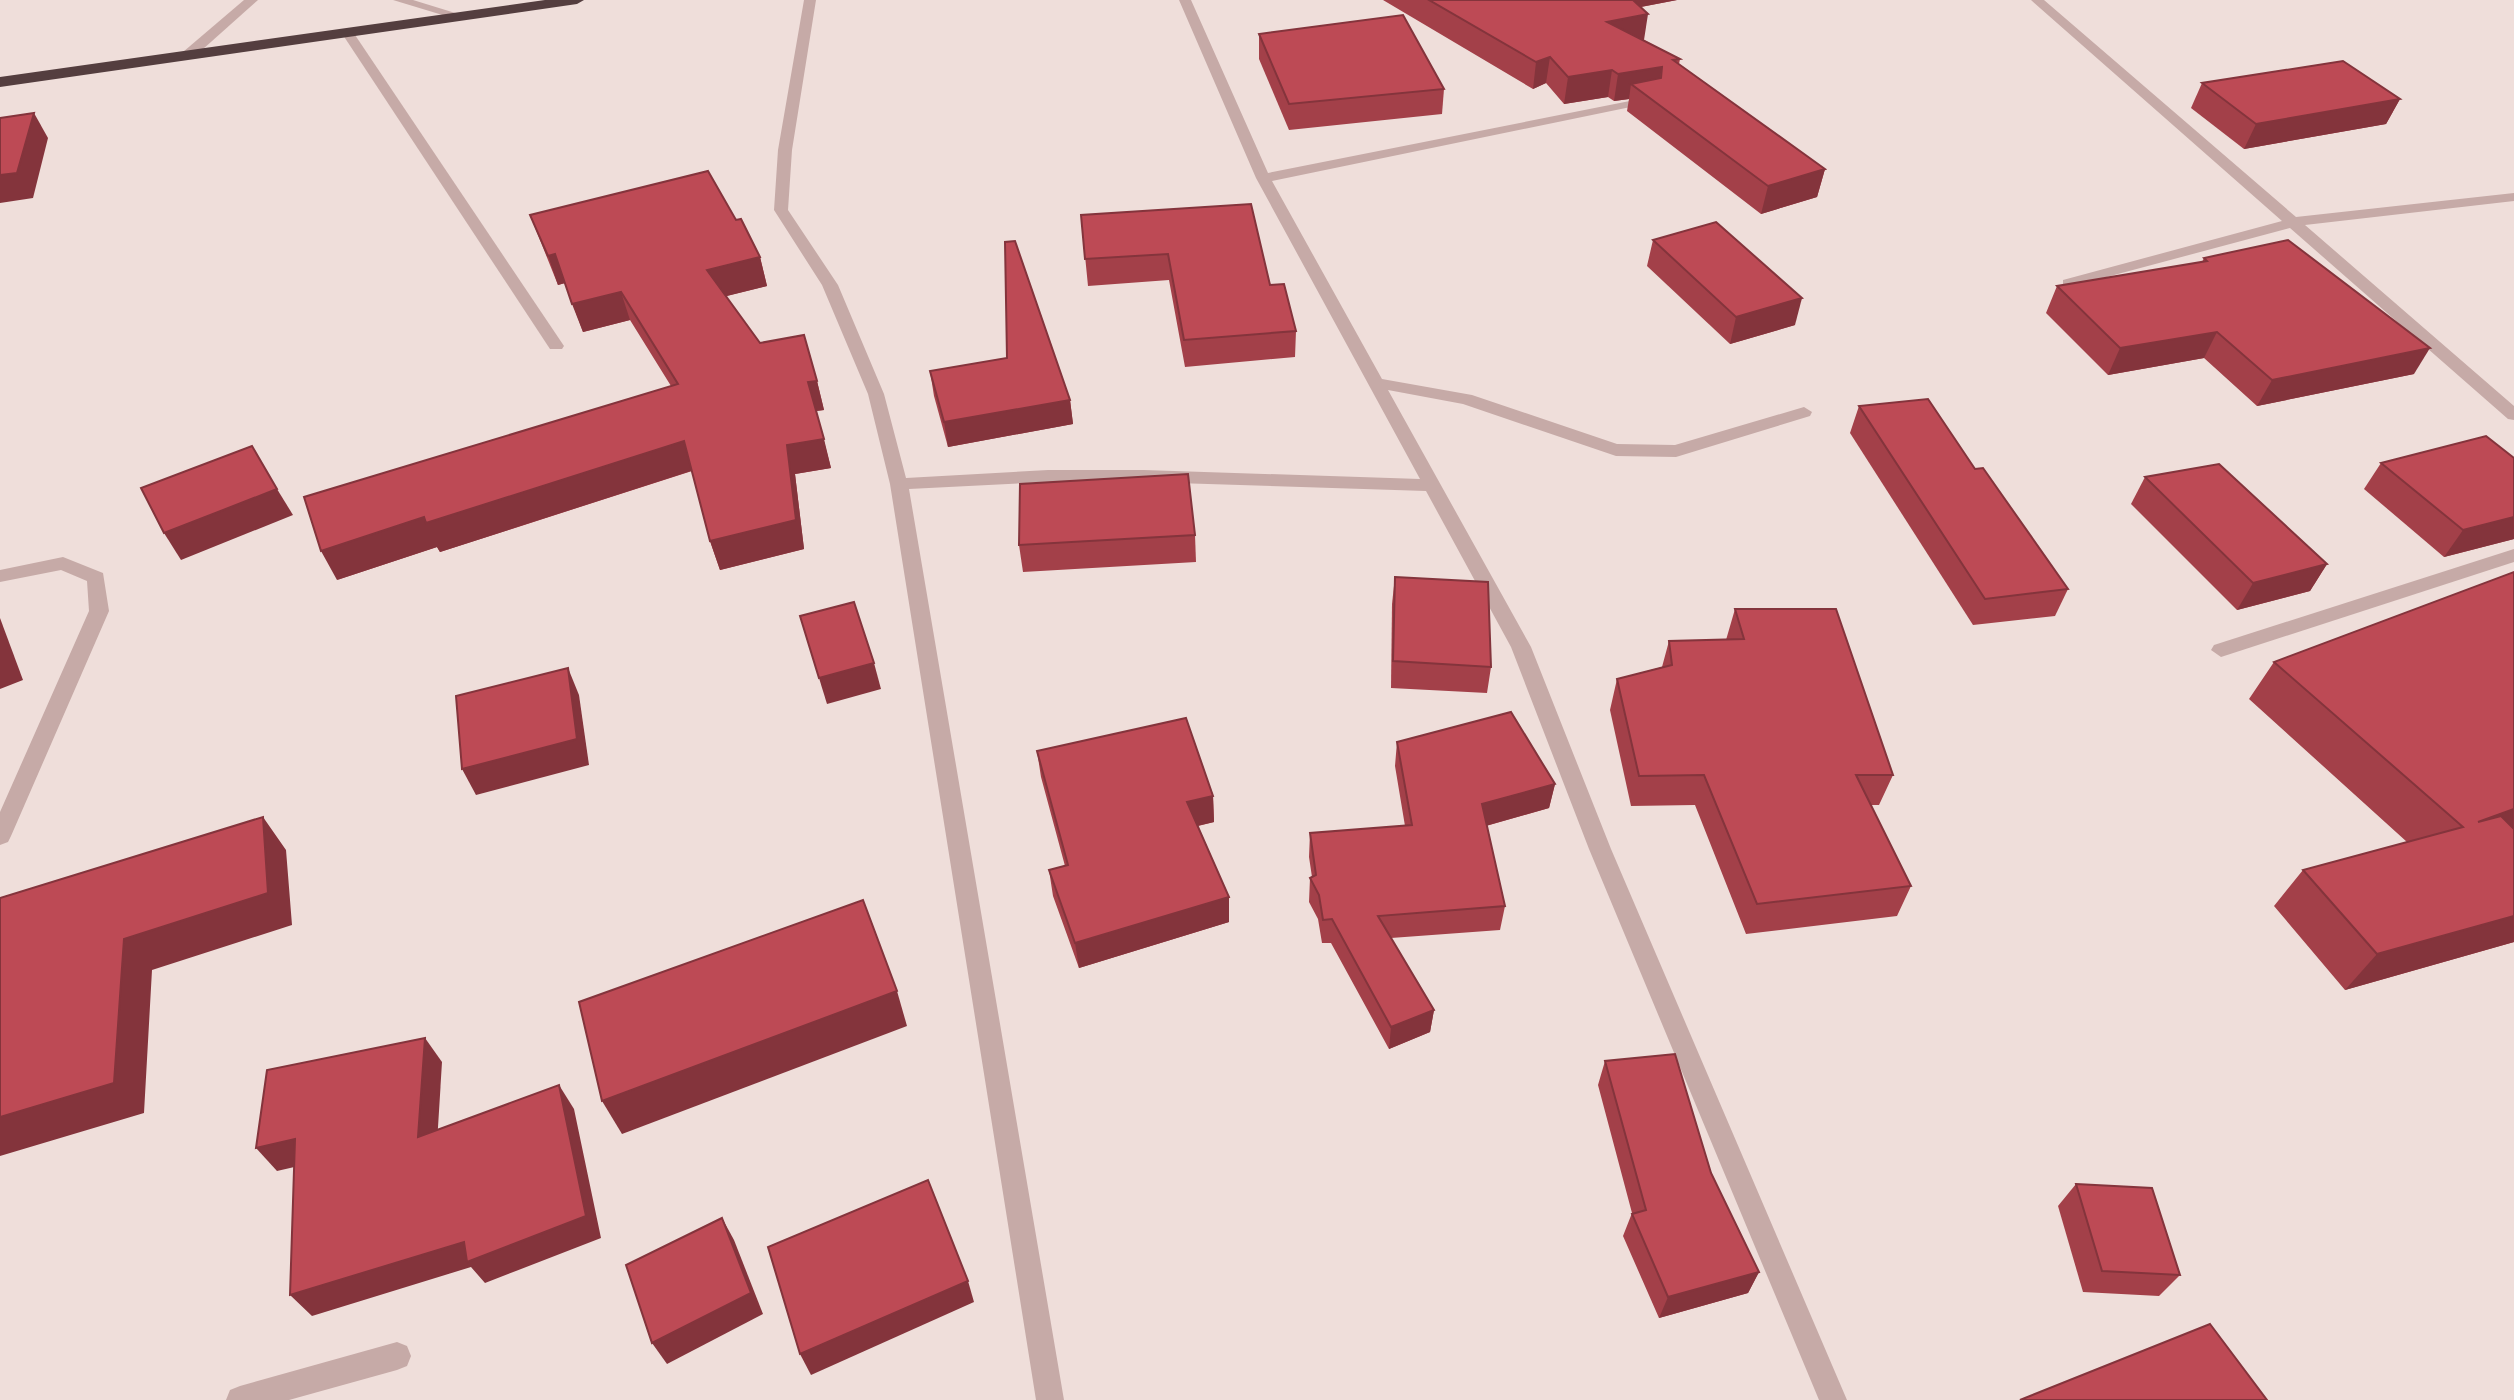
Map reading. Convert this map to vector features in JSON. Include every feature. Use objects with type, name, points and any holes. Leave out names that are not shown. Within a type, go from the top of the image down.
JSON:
[{"type":"highway","points":[[0,82],[577,0]]},
{"type":"street","points":[[188,55],[252,0]]},
{"type":"street","points":[[399,0],[459,16]]},
{"type":"street","points":[[810,0],[785,150],[781,210],[830,285],[876,394],[899,484],[1050,1400]]},
{"type":"street","points":[[1185,0],[1263,178],[1521,647],[1600,849],[1833,1400]]},
{"type":"street","points":[[2037,0],[2514,415]]},
{"type":"street","points":[[347,32],[556,346]]},
{"type":"street","points":[[1263,178],[1650,99]]},
{"type":"street","points":[[2068,283],[2294,222],[2514,197]]},
{"type":"street","points":[[1377,383],[1466,399],[1616,450],[1676,451],[1804,412]]},
{"type":"street","points":[[899,484],[1112,476],[1433,485]]},
{"type":"street","points":[[2221,650],[2514,555]]},
{"type":"street","points":[[0,576],[63,563],[96,578],[99,611],[0,836]]},
{"type":"street","points":[[240,1400],[397,1356]]},
{"type":"building","points":[[1429,0],[1633,0],[1648,14],[1607,22],[1680,59],[1673,60],[1825,169],[1768,186],[1631,84],[1661,78],[1662,67],[1568,77],[1550,57],[1536,62]]},
{"type":"building","points":[[1403,15],[1444,89],[1289,104],[1259,34]]},
{"type":"building","points":[[2343,61],[2400,99],[2256,124],[2202,83]]},
{"type":"building","points":[[34,113],[17,173],[0,175],[0,118]]},
{"type":"building","points":[[708,171],[736,220],[741,219],[760,257],[707,270],[760,343],[804,335],[817,381],[808,382],[824,439],[787,445],[796,520],[710,541],[684,441],[426,523],[424,517],[321,551],[304,497],[678,384],[621,292],[572,304],[555,254],[548,256],[530,215]]},
{"type":"building","points":[[1251,204],[1270,285],[1284,284],[1296,331],[1184,340],[1168,254],[1085,259],[1081,215]]},
{"type":"building","points":[[1716,222],[1802,298],[1736,317],[1653,240]]},
{"type":"building","points":[[2288,240],[2430,348],[2272,380],[2217,332],[2120,348],[2057,286],[2207,261],[2204,258]]},
{"type":"building","points":[[1015,241],[1070,400],[944,422],[930,371],[1007,358],[1005,242]]},
{"type":"building","points":[[1928,399],[1975,469],[1983,468],[2068,589],[1985,599],[1859,406]]},
{"type":"building","points":[[2486,436],[2514,458],[2514,517],[2463,530],[2381,463]]},
{"type":"building","points":[[252,446],[277,489],[164,533],[141,488]]},
{"type":"building","points":[[2219,464],[2327,564],[2253,583],[2145,477]]},
{"type":"building","points":[[1188,474],[1195,535],[1019,545],[1020,484]]},
{"type":"building","points":[[2514,572],[2514,809],[2478,822],[2501,816],[2514,829],[2514,916],[2377,954],[2303,870],[2463,827],[2274,662]]},
{"type":"building","points":[[1395,577],[1488,582],[1491,667],[1393,661]]},
{"type":"building","points":[[854,602],[874,663],[819,678],[800,616]]},
{"type":"building","points":[[1735,609],[1836,609],[1893,775],[1856,775],[1911,886],[1757,904],[1704,775],[1639,776],[1617,679],[1672,665],[1669,641],[1744,639]]},
{"type":"building","points":[[568,668],[577,739],[462,769],[456,696]]},
{"type":"building","points":[[1511,712],[1555,784],[1482,804],[1505,906],[1378,916],[1434,1010],[1391,1027],[1332,919],[1323,920],[1319,895],[1310,878],[1316,875],[1310,833],[1412,825],[1397,742]]},
{"type":"building","points":[[1186,718],[1213,796],[1187,802],[1229,897],[1075,943],[1049,870],[1068,865],[1037,751]]},
{"type":"building","points":[[263,817],[268,893],[124,939],[114,1083],[0,1117],[0,898]]},
{"type":"building","points":[[863,900],[897,991],[602,1101],[579,1002]]},
{"type":"building","points":[[425,1038],[418,1137],[559,1085],[586,1216],[467,1262],[464,1242],[290,1295],[295,1139],[256,1148],[267,1070]]},
{"type":"building","points":[[1675,1054],[1711,1173],[1759,1272],[1668,1297],[1632,1214],[1646,1210],[1605,1061]]},
{"type":"building","points":[[928,1180],[968,1281],[800,1354],[768,1247]]},
{"type":"building","points":[[2076,1184],[2152,1188],[2180,1275],[2102,1271]]},
{"type":"building","points":[[722,1218],[751,1293],[652,1343],[626,1265]]},
{"type":"building","points":[[2210,1324],[2267,1400],[2020,1400]]}]
